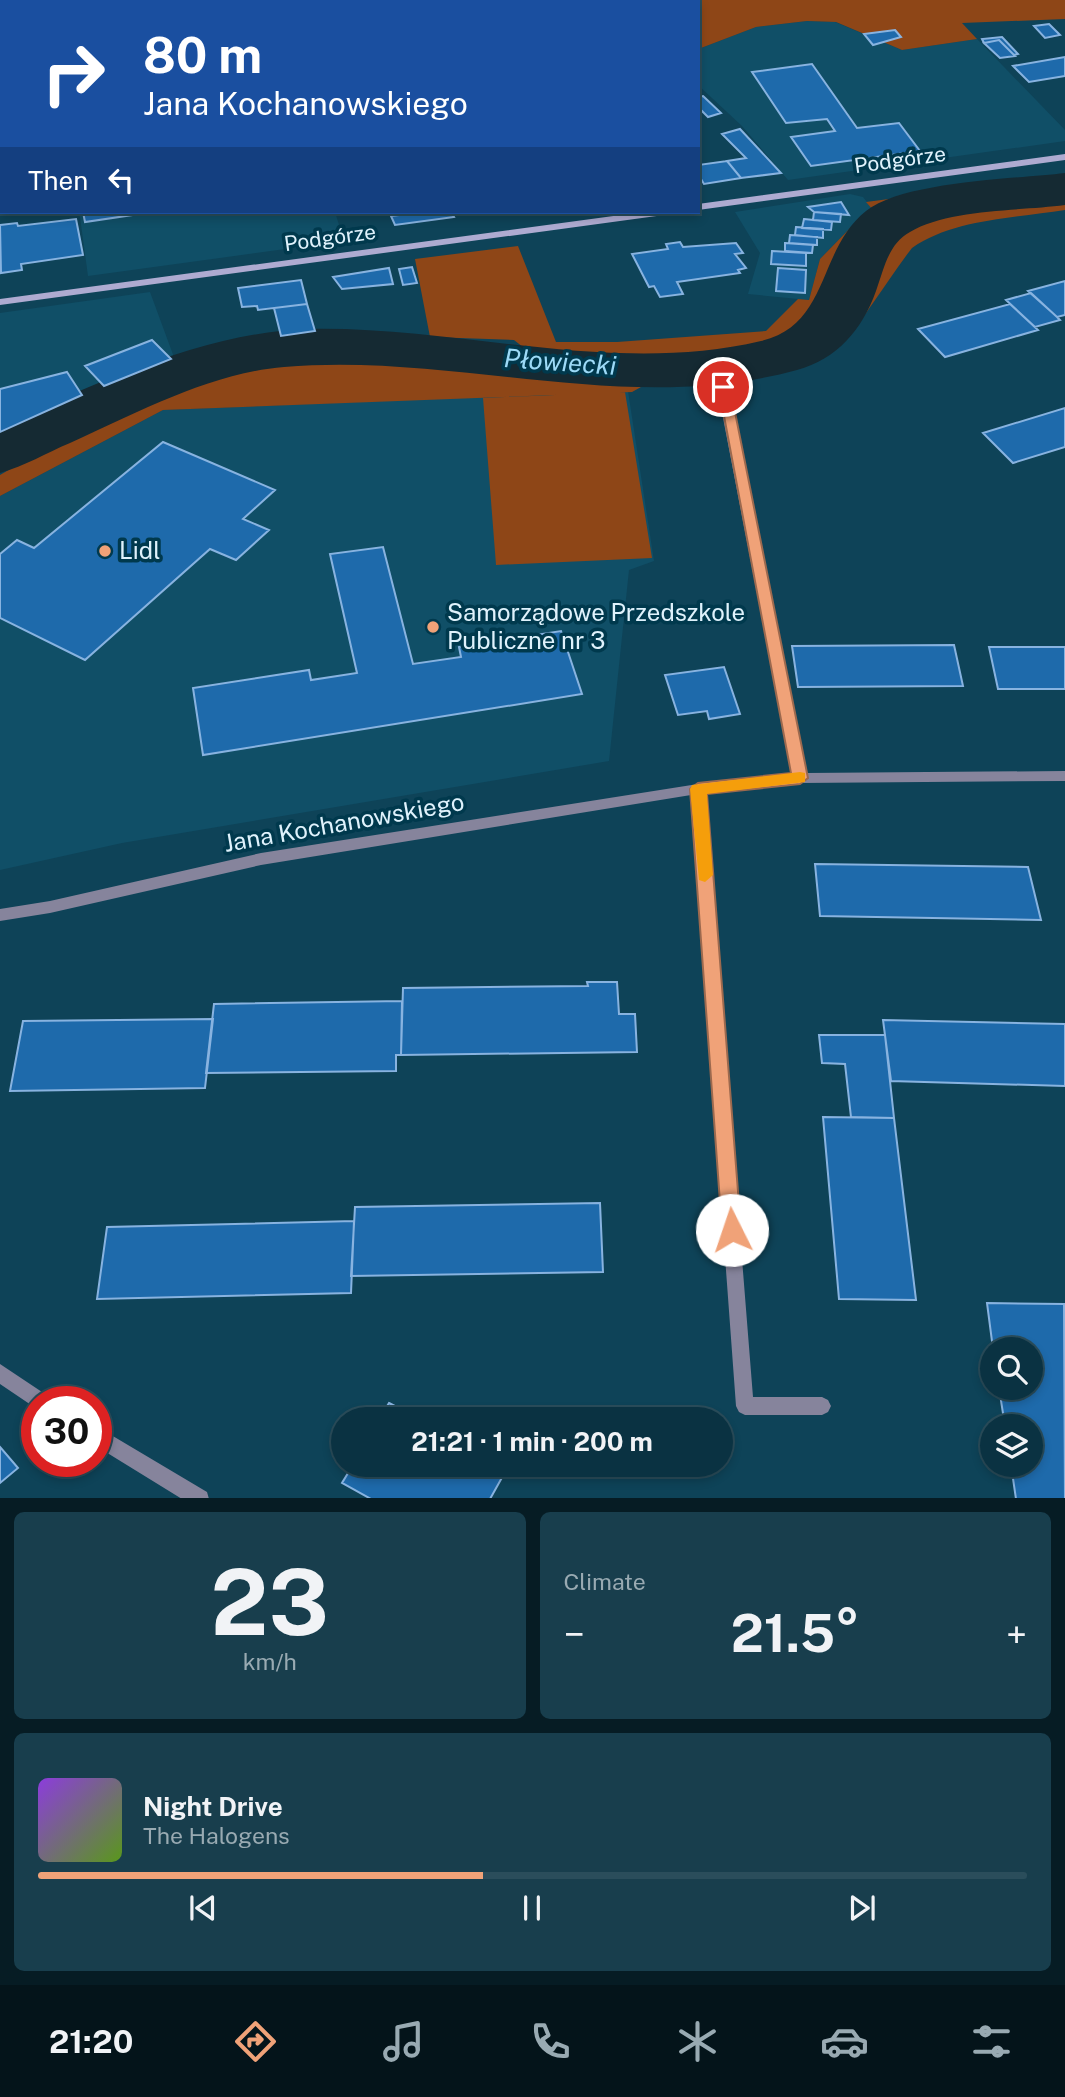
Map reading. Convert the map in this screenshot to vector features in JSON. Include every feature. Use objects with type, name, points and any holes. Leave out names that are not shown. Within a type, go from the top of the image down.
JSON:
[{"type":"street","name":"Podgórze","points":[[700,207],[1065,157]]},
{"type":"street","name":"Podgórze","points":[[0,302],[649,214]]},
{"type":"street","points":[[723,387],[800,778]]},
{"type":"street","name":"Jana Kochanowskiego","points":[[0,915],[77,901],[261,859],[698,789],[800,778],[1065,776]]},
{"type":"street","points":[[698,789],[745,1406],[822,1406]]},
{"type":"street","points":[[0,1373],[21,1388]]},
{"type":"street","points":[[112,1445],[198,1498]]},
{"type":"shaded area","points":[[700,0],[1065,0],[1065,19],[962,23],[977,39],[902,50],[836,22],[807,21],[756,27],[701,48]]},
{"type":"shaded area","points":[[807,21],[835,22],[902,50],[977,39],[1065,130],[1065,141],[788,180],[742,126],[700,87],[701,48],[756,27]]},
{"type":"shaded area","points":[[1065,176],[1065,179],[985,188],[922,201],[894,209],[871,220],[853,237],[836,283],[824,306],[809,326],[789,341],[677,355],[528,351],[514,340],[430,337],[415,259],[518,246],[556,342],[617,342],[766,331],[798,299],[809,300],[820,259],[857,221],[873,210],[866,202]]},
{"type":"shaded area","points":[[850,194],[863,197],[873,210],[857,221],[820,259],[809,300],[748,294],[760,253],[735,212]]},
{"type":"shaded area","points":[[1065,197],[1065,210],[966,225],[928,238],[912,248],[858,324],[838,347],[822,359],[800,368],[774,375],[716,383],[641,387],[632,392],[163,410],[0,496],[0,475],[94,423],[162,391],[230,367],[263,360],[331,357],[615,380],[702,378],[791,367],[820,353],[849,324],[869,291],[885,245],[903,225],[957,210]]},
{"type":"shaded area","points":[[78,214],[336,214],[344,241],[88,276]]},
{"type":"shaded area","points":[[150,292],[175,360],[89,396],[0,438],[0,313]]},
{"type":"shaded area","name":"Samorządowe Przedszkole Publiczne nr 3","points":[[628,391],[654,561],[629,570],[609,761],[122,843],[0,870],[0,496],[163,410]]},
{"type":"shaded area","points":[[625,392],[652,558],[496,565],[483,398]]},
{"type":"building","points":[[1049,24],[1060,35],[1045,38],[1034,26]]},
{"type":"building","points":[[895,30],[901,37],[873,45],[864,34]]},
{"type":"building","points":[[1002,37],[1018,54],[1014,55],[999,40],[984,43],[982,39]]},
{"type":"building","points":[[999,40],[1015,56],[1000,58],[984,43]]},
{"type":"building","points":[[1065,57],[1065,76],[1029,82],[1013,66]]},
{"type":"building","points":[[812,64],[857,128],[899,123],[920,151],[811,166],[791,137],[835,131],[827,119],[786,123],[752,72]]},
{"type":"building","points":[[703,96],[721,113],[708,117],[700,109],[700,97]]},
{"type":"building","points":[[740,129],[781,173],[741,178],[727,161],[746,158],[722,134]]},
{"type":"building","points":[[727,161],[741,178],[704,184],[700,177],[700,165]]},
{"type":"building","points":[[841,202],[849,215],[814,212],[808,207]]},
{"type":"building","points":[[814,212],[841,214],[840,222],[813,220]]},
{"type":"building","points":[[83,214],[139,214],[85,222]]},
{"type":"building","points":[[452,214],[454,217],[395,225],[391,216]]},
{"type":"building","points":[[76,219],[83,255],[21,264],[22,270],[1,273],[0,225],[17,223],[18,226]]},
{"type":"building","points":[[804,219],[832,222],[831,230],[802,228]]},
{"type":"building","points":[[796,227],[823,229],[823,238],[795,235]]},
{"type":"building","points":[[790,235],[817,237],[817,245],[789,243]]},
{"type":"building","points":[[680,242],[683,247],[736,243],[743,253],[735,254],[746,268],[738,270],[740,273],[677,282],[683,294],[660,297],[654,286],[649,287],[632,254],[668,249],[666,244]]},
{"type":"building","points":[[785,243],[813,245],[812,253],[785,251]]},
{"type":"building","points":[[772,251],[806,253],[806,266],[771,264]]},
{"type":"building","points":[[412,267],[417,283],[403,285],[399,269]]},
{"type":"building","points":[[389,268],[393,284],[342,289],[333,277]]},
{"type":"building","points":[[778,268],[806,270],[805,293],[776,291]]},
{"type":"building","points":[[301,280],[307,304],[258,310],[257,306],[242,307],[238,288]]},
{"type":"building","points":[[1065,281],[1065,315],[1057,317],[1028,291]]},
{"type":"building","points":[[1031,293],[1060,320],[1035,327],[1006,300]]},
{"type":"building","points":[[307,304],[315,331],[281,336],[274,308]]},
{"type":"building","points":[[1010,304],[1038,330],[945,357],[918,329]]},
{"type":"building","points":[[152,340],[171,359],[104,386],[85,366]]},
{"type":"building","points":[[67,372],[82,395],[0,432],[0,389]]},
{"type":"building","points":[[1065,408],[1065,447],[1013,463],[983,433]]},
{"type":"building","name":"Lidl","points":[[163,442],[275,490],[243,519],[269,530],[236,560],[210,549],[85,660],[0,618],[0,554],[17,540],[34,548]]},
{"type":"building","points":[[383,547],[413,664],[461,657],[459,647],[561,631],[582,694],[203,755],[193,688],[309,670],[311,680],[357,673],[330,554]]},
{"type":"building","points":[[954,645],[963,686],[798,687],[792,646]]},
{"type":"building","points":[[989,647],[1065,647],[1065,689],[998,689]]},
{"type":"building","points":[[724,667],[740,714],[709,719],[707,711],[678,715],[665,675]]},
{"type":"building","points":[[815,864],[1028,867],[1041,920],[820,916]]},
{"type":"building","points":[[587,982],[617,982],[619,1014],[635,1014],[637,1052],[401,1055],[403,988],[588,986]]},
{"type":"building","points":[[402,1001],[401,1055],[396,1055],[396,1071],[206,1073],[214,1004]]},
{"type":"building","points":[[213,1019],[205,1088],[10,1091],[23,1021]]},
{"type":"building","points":[[883,1020],[1065,1024],[1065,1086],[891,1081]]},
{"type":"building","points":[[819,1035],[885,1035],[894,1118],[851,1117],[845,1064],[822,1063]]},
{"type":"building","points":[[823,1117],[894,1118],[916,1300],[839,1299]]},
{"type":"building","points":[[600,1203],[603,1272],[351,1276],[355,1207]]},
{"type":"building","points":[[354,1221],[351,1293],[97,1299],[107,1227]]},
{"type":"building","points":[[987,1303],[1064,1304],[1065,1498],[1016,1498],[1013,1477],[1043,1477],[1043,1414],[1003,1414],[1001,1400],[1043,1400],[1043,1337],[991,1337]]},
{"type":"building","points":[[0,1447],[18,1468],[0,1483]]},
{"type":"building","points":[[346,1477],[502,1477],[491,1498],[369,1498],[342,1483]]},
{"type":"waterway","name":"Płowiecki","points":[[0,453],[23,440],[173,377],[225,360],[279,349],[365,347],[603,369],[662,371],[721,367],[779,356],[807,345],[825,330],[838,312],[861,254],[872,236],[888,221],[903,214],[947,203],[1065,189]]},
{"type":"slow traffic","points":[[705,875],[698,789],[800,778]]},
{"type":"place","name":"Lidl","points":[[105,551]]},
{"type":"place","name":"Samorządowe Przedszkole Publiczne nr 3","points":[[433,627]]},
{"type":"route","points":[[723,387],[768,629],[800,778],[698,789],[732,1230]]}]
